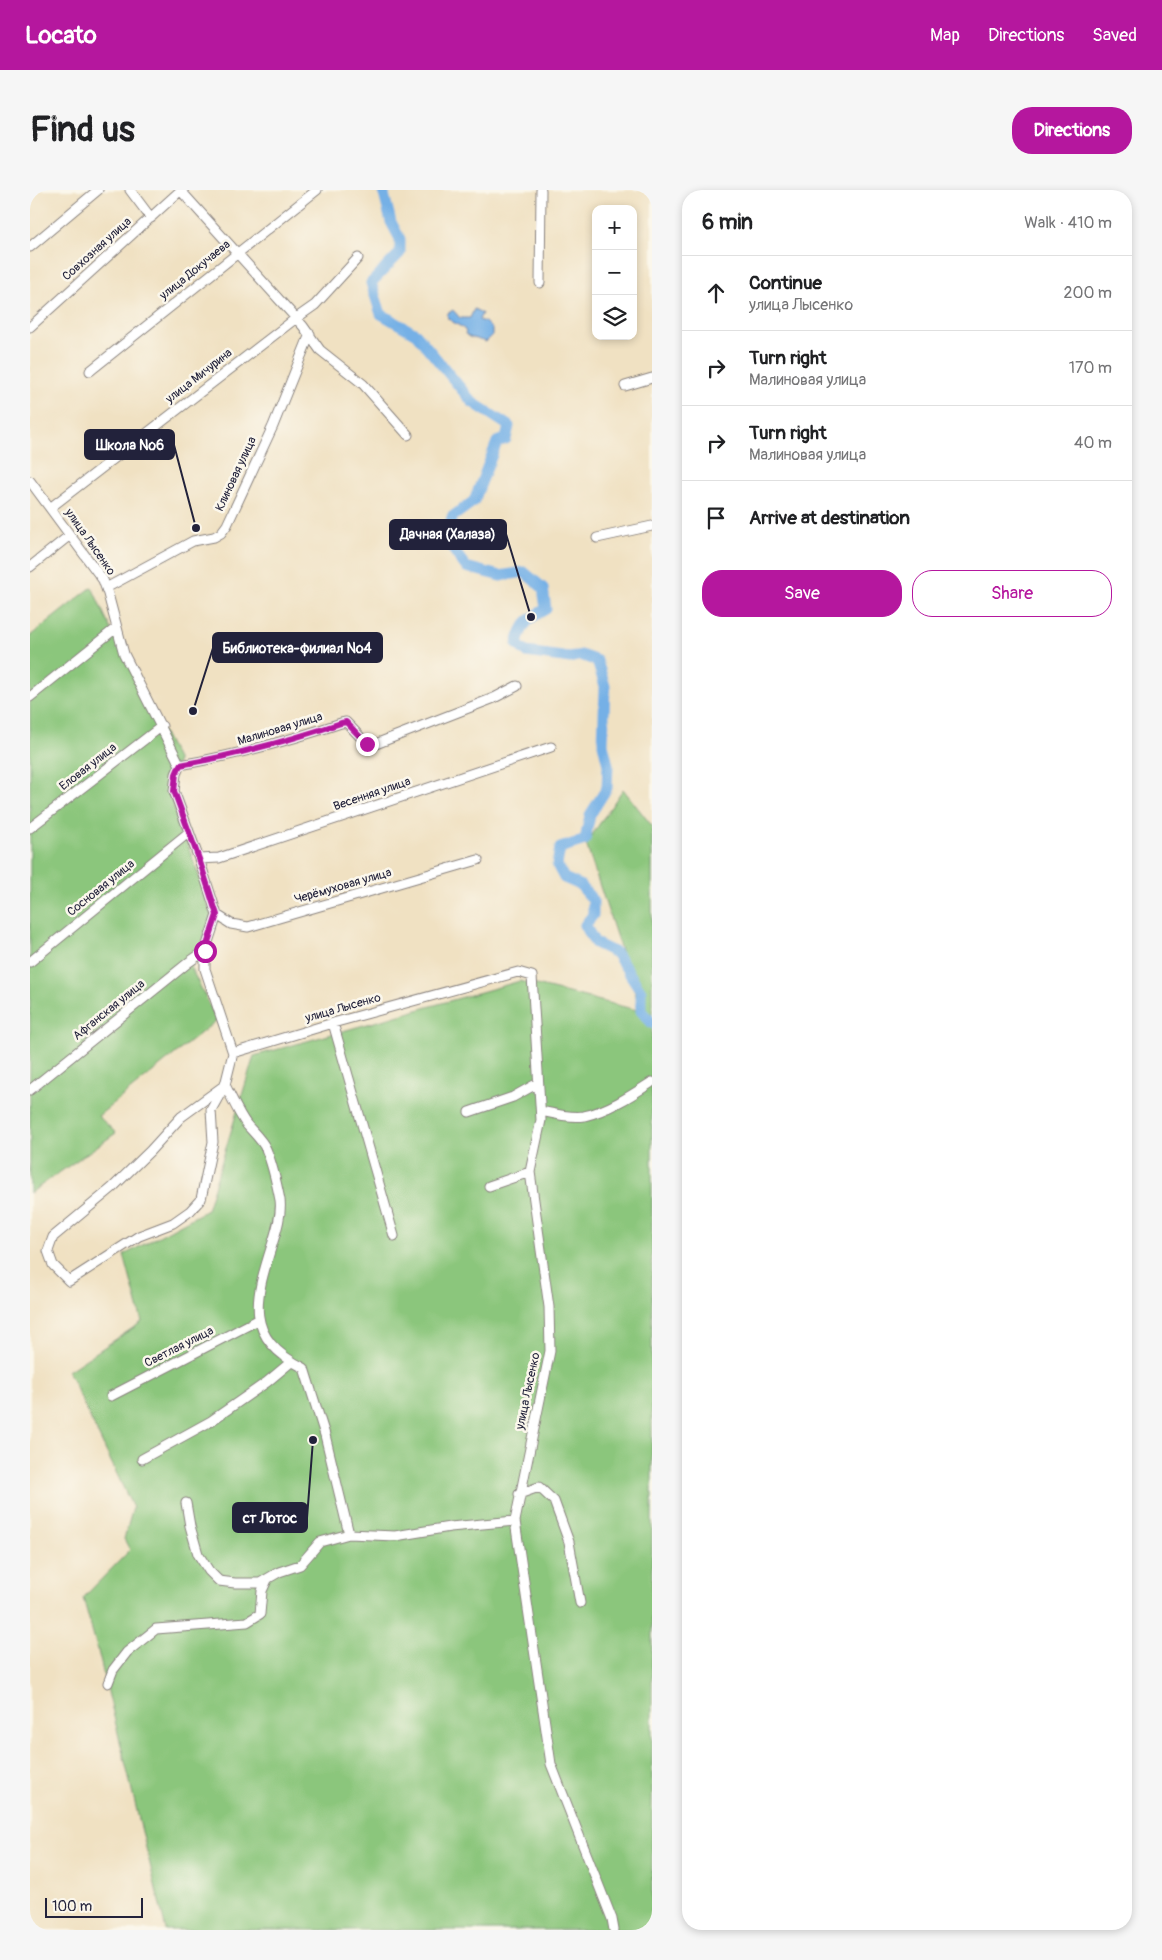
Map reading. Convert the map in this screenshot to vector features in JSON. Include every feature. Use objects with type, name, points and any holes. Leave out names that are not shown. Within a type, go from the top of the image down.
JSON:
[{"type":"street","points":[[30,247],[98,190]]},
{"type":"street","points":[[130,190],[150,218]]},
{"type":"street","points":[[181,190],[310,334],[320,350],[363,384],[408,435]]},
{"type":"street","name":"Совхозная улица","points":[[30,327],[181,190]]},
{"type":"street","name":"улица Докучаева","points":[[90,371],[317,190]]},
{"type":"street","points":[[540,283],[541,190]]},
{"type":"street","name":"улица Мичурина","points":[[50,508],[314,305],[358,258]]},
{"type":"street","name":"Клиновая улица","points":[[106,588],[193,541],[214,537],[227,525],[273,426],[310,334]]},
{"type":"street","points":[[625,386],[652,378]]},
{"type":"street","name":"улица Лысенко","points":[[30,481],[102,580],[106,588],[124,654],[180,765]]},
{"type":"street","points":[[597,538],[652,526]]},
{"type":"street","points":[[30,567],[70,535]]},
{"type":"street","points":[[30,697],[116,628]]},
{"type":"street","name":"Малиновая улица","points":[[180,765],[261,749],[346,722],[367,744],[373,745],[494,698],[517,686]]},
{"type":"street","name":"Еловая улица","points":[[30,828],[162,726]]},
{"type":"street","name":"Весенняя улица","points":[[199,859],[219,858],[551,747]]},
{"type":"street","points":[[180,765],[176,774],[174,791],[217,915],[205,951],[205,969],[233,1053],[225,1084],[211,1110],[213,1142],[201,1199],[190,1211],[173,1223],[139,1236],[69,1281],[53,1265],[48,1250],[53,1237],[112,1188],[181,1117],[225,1084]]},
{"type":"street","name":"Сосновая улица","points":[[30,962],[188,833]]},
{"type":"street","name":"Черёмуховая улица","points":[[217,915],[231,924],[248,928],[478,860]]},
{"type":"street","name":"Афганская улица","points":[[30,1090],[205,951]]},
{"type":"street","name":"улица Лысенко","points":[[233,1053],[333,1023],[518,972],[532,976],[541,1120],[530,1172],[549,1307],[550,1351],[515,1521],[551,1764],[612,1919],[614,1930]]},
{"type":"street","points":[[333,1023],[394,1236]]},
{"type":"street","points":[[541,1111],[584,1116],[604,1109],[652,1082]]},
{"type":"street","points":[[469,1112],[513,1097],[538,1083]]},
{"type":"street","points":[[225,1084],[246,1123],[266,1148],[280,1202],[277,1229],[260,1284],[258,1320],[272,1345],[291,1362],[304,1368],[325,1435],[349,1534]]},
{"type":"street","points":[[489,1186],[530,1172]]},
{"type":"street","name":"Светлая улица","points":[[112,1396],[258,1320]]},
{"type":"street","points":[[142,1459],[211,1421],[267,1382],[291,1362]]},
{"type":"street","points":[[520,1494],[539,1487],[554,1500],[569,1542],[580,1603]]},
{"type":"street","points":[[186,1503],[198,1554],[210,1572],[219,1581],[227,1582],[260,1583],[279,1572],[300,1565],[320,1542],[349,1534],[395,1536],[450,1527],[515,1521]]},
{"type":"street","points":[[108,1682],[113,1670],[128,1652],[156,1629],[247,1622],[257,1617],[260,1614],[262,1591],[267,1580]]},
{"type":"green space","points":[[92,587],[112,632],[178,761],[166,785],[212,918],[191,968],[217,1020],[98,1116],[116,1133],[30,1193],[30,636]]},
{"type":"green space","points":[[623,789],[652,826],[652,1930],[166,1930],[98,1651],[83,1598],[130,1550],[124,1539],[133,1508],[68,1371],[142,1322],[124,1255],[207,1210],[254,1056],[520,981],[641,1011],[586,844]]},
{"type":"water","points":[[474,309],[482,313],[479,320],[485,322],[492,329],[492,336],[486,342],[469,337],[465,334],[466,332],[463,328],[448,319],[447,314],[453,310],[460,318],[470,318]]},
{"type":"waterway","points":[[383,190],[391,222],[400,239],[400,253],[371,283],[381,314],[416,334],[472,402],[509,426],[506,439],[497,442],[474,501],[452,517],[449,529],[452,548],[466,567],[500,576],[524,572],[543,588],[546,609],[527,623],[521,632],[517,644],[526,652],[570,658],[581,655],[597,661],[605,686],[603,744],[608,765],[607,788],[590,815],[585,840],[560,848],[557,865],[564,878],[580,885],[593,900],[593,915],[585,925],[595,943],[616,953],[641,991],[641,1011],[652,1023]]},
{"type":"place","name":"Школа №6","points":[[196,528]]},
{"type":"place","name":"Дачная (Халаза)","points":[[531,617]]},
{"type":"place","name":"Библиотека-филиал №4","points":[[193,711]]},
{"type":"place","name":"ст Лотос","points":[[313,1440]]},
{"type":"route","points":[[205,951],[217,915],[174,791],[176,774],[180,765],[233,756],[346,722],[367,744]]}]
